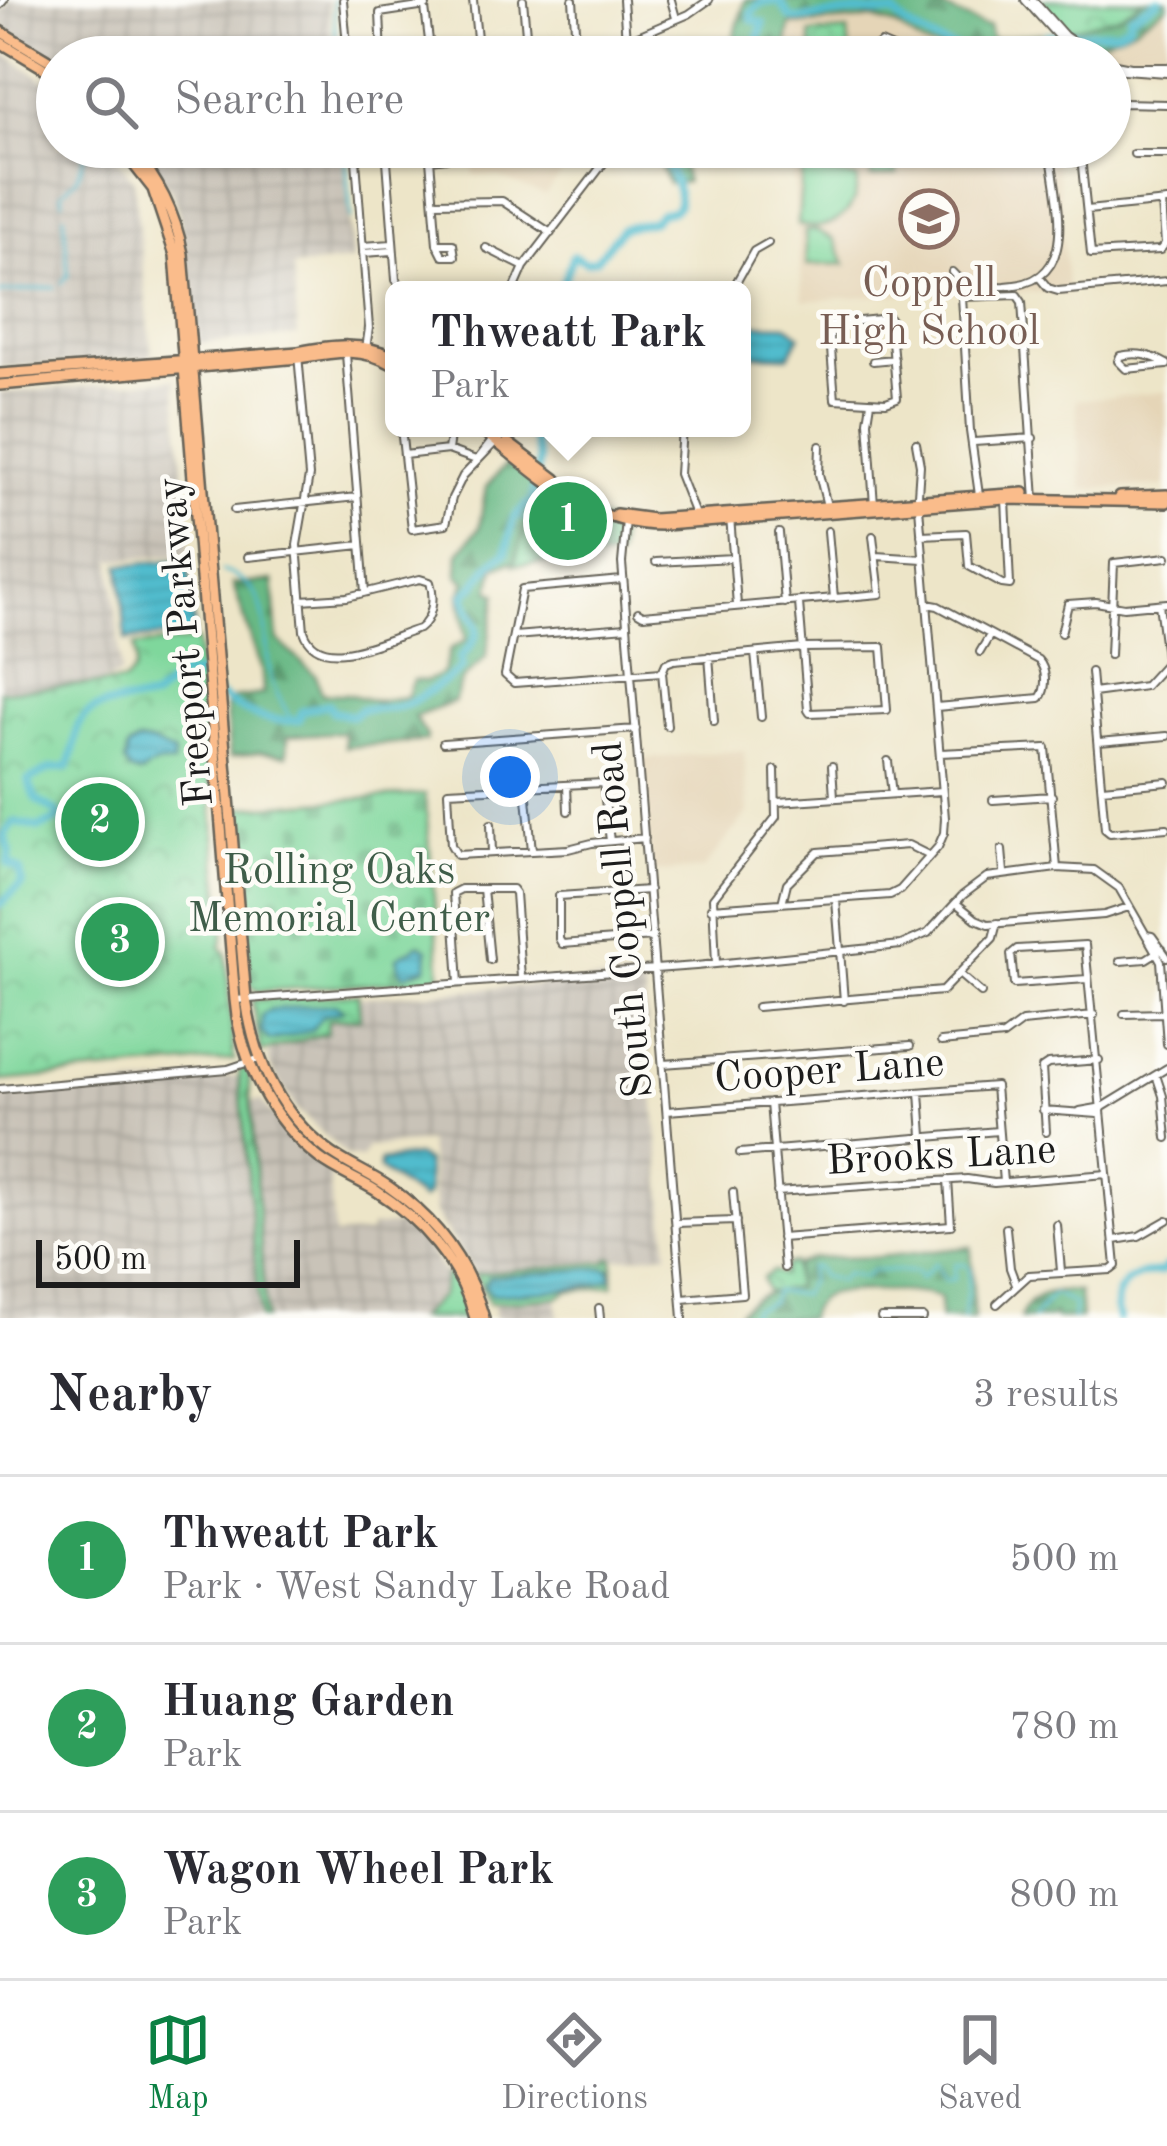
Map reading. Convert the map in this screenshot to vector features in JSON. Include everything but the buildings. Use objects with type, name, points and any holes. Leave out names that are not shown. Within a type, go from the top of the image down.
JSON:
[{"type":"main road","points":[[0,31],[36,52]]},
{"type":"main road","points":[[0,42],[36,63]]},
{"type":"main road","name":"Freeport Parkway","points":[[136,168],[164,213],[182,283]]},
{"type":"main road","name":"Freeport Parkway","points":[[149,168],[172,211],[182,283],[235,943],[246,999]]},
{"type":"main road","points":[[298,355],[334,345],[385,357]]},
{"type":"main road","points":[[0,385],[84,373],[366,349]]},
{"type":"main road","points":[[0,374],[84,373]]},
{"type":"main road","points":[[501,437],[552,480],[626,520],[874,506]]},
{"type":"main road","points":[[919,503],[980,495],[1167,498]]},
{"type":"main road","points":[[730,516],[1035,497]]},
{"type":"main road","name":"Freeport Parkway","points":[[235,943],[254,1061],[270,1105],[300,1132],[319,1158],[421,1211],[459,1264],[484,1318]]},
{"type":"main road","name":"Freeport Parkway","points":[[459,1264],[475,1318]]},
{"type":"street","points":[[343,0],[346,36]]},
{"type":"street","points":[[473,0],[477,36]]},
{"type":"street","points":[[523,0],[526,36]]},
{"type":"street","points":[[573,0],[575,36]]},
{"type":"street","points":[[622,0],[626,36]]},
{"type":"street","points":[[671,0],[676,18]]},
{"type":"street","points":[[637,36],[709,0]]},
{"type":"street","points":[[1029,0],[1062,36]]},
{"type":"street","points":[[382,36],[382,11],[425,3],[429,36]]},
{"type":"street","points":[[1131,67],[1167,70]]},
{"type":"street","points":[[1131,103],[1167,104]]},
{"type":"street","points":[[1134,154],[1167,154]]},
{"type":"street","points":[[357,168],[366,349]]},
{"type":"street","points":[[387,168],[397,281]]},
{"type":"street","points":[[432,168],[437,244]]},
{"type":"street","points":[[518,281],[600,168]]},
{"type":"street","points":[[952,272],[971,286],[1017,285],[1039,278],[1054,262],[1059,246],[1052,168]]},
{"type":"street","points":[[1082,168],[1086,210],[1090,251],[1095,256],[1164,247],[1164,202],[1086,210]]},
{"type":"street","points":[[434,202],[502,201],[551,233]]},
{"type":"street","points":[[738,281],[754,251],[767,243]]},
{"type":"street","points":[[363,250],[393,247]]},
{"type":"street","points":[[486,248],[524,268]]},
{"type":"street","points":[[1039,278],[1058,291],[1167,281]]},
{"type":"street","points":[[980,495],[962,297],[1020,296],[1035,497]]},
{"type":"street","points":[[890,319],[897,398],[871,402],[835,399],[829,324],[890,319]]},
{"type":"street","points":[[346,350],[365,593]]},
{"type":"street","points":[[1132,353],[1151,355],[1167,364],[1126,369],[1118,362],[1120,356],[1132,353]]},
{"type":"street","points":[[298,355],[308,470],[297,531],[298,554],[302,600],[306,639],[320,652],[339,653],[422,627],[433,598],[427,580],[302,600]]},
{"type":"street","points":[[873,361],[894,359]]},
{"type":"street","points":[[871,402],[874,506]]},
{"type":"street","points":[[402,437],[409,527],[446,524],[457,488],[496,437]]},
{"type":"street","points":[[448,451],[450,437]]},
{"type":"street","points":[[681,437],[679,473],[697,519]]},
{"type":"street","points":[[974,442],[1033,438]]},
{"type":"street","points":[[712,908],[894,894],[930,856],[944,833],[916,443]]},
{"type":"street","points":[[820,446],[819,474],[827,506]]},
{"type":"street","points":[[404,455],[448,451],[477,460]]},
{"type":"street","points":[[234,510],[357,497]]},
{"type":"street","points":[[921,535],[966,532],[969,566],[1010,585],[1006,500]]},
{"type":"street","points":[[730,516],[737,607]]},
{"type":"street","name":"South Coppell Road","points":[[626,520],[623,580],[683,1318]]},
{"type":"street","points":[[828,531],[833,598]]},
{"type":"street","points":[[779,533],[785,603]]},
{"type":"street","points":[[638,612],[799,603],[880,593],[873,536]]},
{"type":"street","points":[[248,557],[361,545]]},
{"type":"street","points":[[878,556],[923,559]]},
{"type":"street","points":[[1110,655],[1114,563],[1167,557]]},
{"type":"street","points":[[656,562],[734,558]]},
{"type":"street","points":[[623,580],[522,589],[505,668],[507,679],[514,683],[662,672]]},
{"type":"street","points":[[667,725],[662,672],[669,661],[803,648],[882,647],[886,710],[810,713],[803,648],[799,603]]},
{"type":"street","points":[[927,604],[1041,662],[1042,695],[1035,699],[936,707]]},
{"type":"street","points":[[1061,633],[1066,606],[1163,604],[1167,664],[1135,690],[1093,693]]},
{"type":"street","points":[[514,636],[627,627]]},
{"type":"street","points":[[980,652],[991,634]]},
{"type":"street","points":[[755,652],[761,717]]},
{"type":"street","points":[[709,656],[714,721]]},
{"type":"street","points":[[1091,672],[1105,829],[1110,833],[1167,828]]},
{"type":"street","points":[[443,743],[636,729]]},
{"type":"street","points":[[1098,742],[1167,736]]},
{"type":"street","points":[[940,753],[1046,748],[1058,868]]},
{"type":"street","points":[[889,761],[892,794]]},
{"type":"street","points":[[832,766],[834,797]]},
{"type":"street","points":[[716,964],[712,908],[721,884],[773,822],[778,802],[775,770]]},
{"type":"street","points":[[1102,788],[1167,782]]},
{"type":"street","points":[[610,841],[603,783],[448,791],[452,850],[457,855],[645,838]]},
{"type":"street","points":[[567,784],[568,812]]},
{"type":"street","points":[[526,787],[532,851]]},
{"type":"street","points":[[778,802],[943,791]]},
{"type":"street","points":[[993,800],[1052,796]]},
{"type":"street","points":[[490,824],[492,853]]},
{"type":"street","points":[[782,903],[782,892],[791,878],[807,859],[823,851],[908,845],[930,856]]},
{"type":"street","points":[[1002,850],[1004,872]]},
{"type":"street","points":[[246,999],[716,964],[914,941],[934,928],[980,881],[1004,872],[1084,867],[1100,872],[1119,888],[1162,953],[1167,1044]]},
{"type":"street","points":[[483,890],[490,960]]},
{"type":"street","points":[[460,982],[453,893],[483,890],[514,892],[521,978]]},
{"type":"street","points":[[649,890],[559,896],[562,944],[653,937]]},
{"type":"street","points":[[836,900],[844,1000]]},
{"type":"street","points":[[956,903],[976,919],[997,923],[1104,915],[1129,907]]},
{"type":"street","points":[[758,1007],[934,994],[952,986],[993,938],[997,923]]},
{"type":"street","points":[[997,1304],[1029,1275],[1116,1267],[1084,945],[1017,949],[1011,954],[1014,984],[1087,979]]},
{"type":"street","points":[[1120,962],[1162,953]]},
{"type":"street","points":[[961,975],[981,993]]},
{"type":"street","points":[[1124,1014],[1165,1013]]},
{"type":"street","points":[[941,1042],[1003,1036],[1022,1022],[1094,1015]]},
{"type":"street","points":[[663,1064],[910,1046]]},
{"type":"street","points":[[1046,1132],[1042,1068],[1099,1060]]},
{"type":"street","points":[[0,1089],[220,1070],[254,1061]]},
{"type":"street","points":[[1043,1110],[1098,1114],[1167,1068]]},
{"type":"street","points":[[1156,1075],[1167,1138]]},
{"type":"street","name":"Cooper Lane","points":[[667,1111],[995,1086],[998,1131]]},
{"type":"street","points":[[920,1092],[923,1137]]},
{"type":"street","points":[[770,1103],[784,1268]]},
{"type":"street","points":[[740,1153],[998,1131],[1003,1182]]},
{"type":"street","name":"Brooks Lane","points":[[778,1192],[1107,1174]]},
{"type":"street","points":[[781,1238],[952,1222],[948,1180]]},
{"type":"street","points":[[682,1299],[742,1294],[733,1192]]},
{"type":"street","points":[[1114,1240],[1139,1236],[1167,1220]]},
{"type":"street","points":[[676,1227],[736,1221]]},
{"type":"street","points":[[1057,1225],[1060,1271]]},
{"type":"street","points":[[1006,1228],[1016,1284]]},
{"type":"street","points":[[881,1318],[923,1318]]},
{"type":"shaded area","points":[[10,0],[328,0],[332,36],[36,36],[36,47],[0,26],[0,14]]},
{"type":"shaded area","points":[[1167,6],[1167,61],[1131,59],[1131,36],[1113,36]]},
{"type":"shaded area","points":[[859,19],[897,26],[910,36],[788,36],[789,25]]},
{"type":"shaded area","points":[[0,51],[36,74],[36,168],[124,168],[134,180],[152,357],[0,368]]},
{"type":"shaded area","points":[[154,168],[345,168],[352,261],[293,267],[298,336],[198,343],[179,212]]},
{"type":"shaded area","points":[[474,168],[566,168],[545,195],[498,177],[474,175]]},
{"type":"shaded area","name":"Coppell High School","points":[[793,168],[1057,168],[1068,295],[911,293],[803,301]]},
{"type":"shaded area","points":[[175,379],[191,554],[112,560],[121,673],[103,682],[0,690],[0,393]]},
{"type":"shaded area","points":[[1167,392],[1167,486],[1082,489],[1076,400]]},
{"type":"shaded area","points":[[744,750],[748,813],[703,869],[652,873],[643,759]]},
{"type":"shaded area","points":[[631,978],[644,981],[668,1253],[475,1274],[435,1214],[428,1142],[367,1147],[362,1158],[347,1156],[296,1108],[269,1064],[268,1052],[291,1045],[327,1020],[359,1018],[358,998]]},
{"type":"shaded area","points":[[240,1076],[260,1318],[0,1318],[0,1097]]},
{"type":"shaded area","points":[[261,1101],[296,1145],[329,1169],[334,1236],[403,1224],[428,1248],[445,1276],[441,1296],[418,1318],[266,1318],[250,1102]]},
{"type":"shaded area","points":[[557,1297],[559,1318],[495,1318],[494,1302]]},
{"type":"green space","points":[[745,0],[925,0],[989,26],[991,36],[910,36],[897,26],[873,19],[790,25],[788,36],[734,36]]},
{"type":"green space","points":[[1144,0],[1167,0],[1167,6],[1113,36],[1075,36],[1066,30],[1119,16]]},
{"type":"green space","points":[[1144,0],[1119,16],[1066,30],[1040,2]]},
{"type":"green space","points":[[848,31],[848,36],[810,36]]},
{"type":"green space","points":[[662,168],[682,168],[686,182],[668,183]]},
{"type":"green space","points":[[870,168],[897,168],[897,174],[871,177]]},
{"type":"green space","points":[[806,170],[857,178],[853,201],[841,218],[822,226],[798,225]]},
{"type":"green space","points":[[816,230],[834,239],[845,264],[807,265],[805,231]]},
{"type":"green space","points":[[510,460],[544,483],[516,561],[495,567],[490,591],[497,593],[486,657],[462,680],[454,702],[414,717],[426,741],[345,747],[343,732],[288,736],[287,755],[260,752],[230,757],[226,707],[234,698],[263,694],[262,672],[233,584],[273,581],[278,640],[316,676],[322,694],[375,701],[406,697],[413,680],[426,681],[443,673],[450,649],[466,640],[460,595],[466,582],[458,575],[459,553],[479,528],[486,487]]},
{"type":"green space","points":[[539,483],[594,517],[620,525],[618,557],[514,565]]},
{"type":"green space","points":[[197,640],[234,1060],[0,1081],[0,691],[124,682],[135,666],[134,646]]},
{"type":"green space","name":"Rolling Oaks Memorial Center","points":[[425,794],[441,979],[257,991],[250,984],[238,808]]},
{"type":"green space","points":[[358,994],[360,1018],[328,1020],[327,1033],[261,1052],[252,1000]]},
{"type":"green space","points":[[248,1068],[266,1318],[260,1318],[239,1071]]},
{"type":"green space","points":[[971,1247],[974,1318],[940,1318],[940,1299],[884,1291],[825,1296],[808,1318],[735,1318],[760,1296],[795,1288],[795,1265],[812,1258]]},
{"type":"green space","points":[[613,1258],[613,1286],[568,1291],[557,1297],[489,1303],[475,1274],[608,1262]]},
{"type":"green space","points":[[793,1263],[795,1288],[767,1292],[762,1278],[773,1271],[782,1275],[785,1265]]},
{"type":"green space","points":[[452,1273],[471,1318],[418,1318],[441,1296],[445,1276]]},
{"type":"green space","points":[[1079,1292],[1081,1318],[1055,1318],[1054,1314],[1020,1318],[1039,1297]]},
{"type":"water","points":[[751,324],[787,325],[800,335],[789,356],[751,352]]},
{"type":"water","points":[[188,559],[195,634],[126,640],[120,565]]},
{"type":"water","points":[[138,742],[174,754],[173,764],[156,764],[140,774],[130,771],[125,762],[128,748]]},
{"type":"water","points":[[419,945],[428,949],[427,967],[405,975],[397,957]]},
{"type":"water","points":[[336,1004],[343,1011],[322,1016],[311,1031],[270,1041],[261,1032],[262,1015],[271,1009]]},
{"type":"water","points":[[416,1156],[426,1162],[428,1194],[422,1200],[379,1169],[380,1161]]},
{"type":"water","points":[[609,1268],[612,1278],[573,1288],[491,1295],[484,1284],[489,1277]]},
{"type":"waterway","points":[[333,0],[336,36]]},
{"type":"waterway","points":[[1046,36],[1117,31],[1129,24],[1131,16],[1159,0]]},
{"type":"waterway","points":[[759,36],[763,23],[752,20],[751,12],[761,3],[780,1],[790,18],[895,14],[927,36]]},
{"type":"waterway","points":[[63,201],[62,192],[80,168]]},
{"type":"waterway","points":[[347,168],[351,219]]},
{"type":"waterway","points":[[563,281],[573,255],[586,262],[596,260],[622,228],[653,221],[678,205],[668,168]]},
{"type":"waterway","points":[[62,283],[68,275],[64,215]]},
{"type":"waterway","points":[[0,293],[54,287]]},
{"type":"waterway","points":[[0,904],[22,884],[20,870],[8,863],[4,836],[14,822],[39,828],[58,820],[58,813],[36,800],[28,781],[50,769],[68,767],[81,720],[98,708],[153,699],[178,676],[197,674],[218,695],[256,716],[299,720],[302,711],[328,704],[333,712],[352,716],[361,709],[409,703],[456,673],[477,632],[464,595],[506,553],[514,517],[532,500],[539,460],[533,437]]},
{"type":"waterway","points":[[514,517],[565,527]]},
{"type":"waterway","points":[[222,571],[239,578],[259,600],[271,678],[292,722]]},
{"type":"waterway","points":[[750,1318],[753,1309],[771,1302],[775,1291],[801,1295],[810,1280],[809,1267],[839,1281],[845,1274],[864,1278],[872,1270],[916,1272],[920,1279],[935,1263],[945,1281],[954,1279],[955,1264],[970,1269],[964,1318]]},
{"type":"waterway","points":[[1119,1318],[1116,1299],[1125,1284],[1167,1266]]},
{"type":"waterway","points":[[1033,1318],[1053,1294],[1074,1304],[1073,1318]]},
{"type":"place","name":"Coppell High School","points":[[929,219]]},
{"type":"place","name":"Thweatt Park","points":[[568,521]]},
{"type":"place","name":"Huang Garden","points":[[100,822]]},
{"type":"place","name":"Wagon Wheel Park","points":[[120,942]]}]
